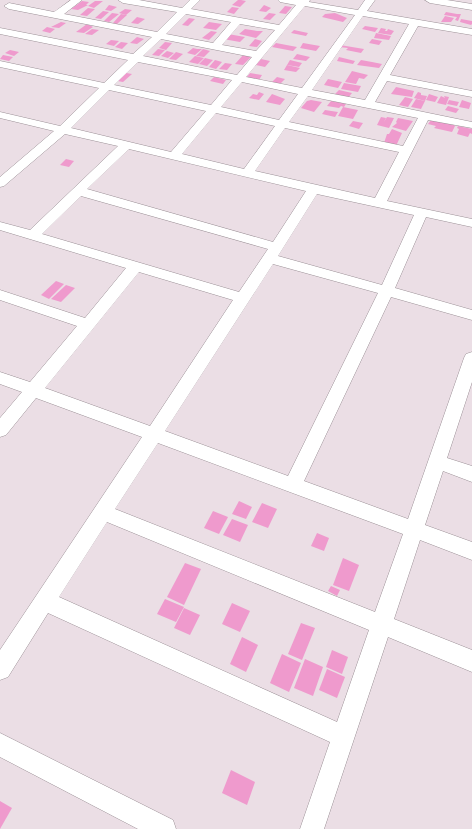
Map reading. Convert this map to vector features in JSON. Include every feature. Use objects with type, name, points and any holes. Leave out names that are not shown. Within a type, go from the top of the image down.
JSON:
[{"type":"street","points":[[0,13],[18,0]]},
{"type":"street","points":[[56,15],[76,0]]},
{"type":"street","points":[[123,0],[282,28]]},
{"type":"street","points":[[0,183],[62,130],[104,87],[195,0]]},
{"type":"street","points":[[283,0],[304,2],[472,32]]},
{"type":"street","points":[[248,172],[370,0]]},
{"type":"street","points":[[430,0],[472,7]]},
{"type":"street","points":[[175,155],[304,2]]},
{"type":"street","points":[[10,6],[259,54]]},
{"type":"street","points":[[216,46],[238,20]]},
{"type":"street","points":[[368,104],[415,22]]},
{"type":"street","points":[[0,31],[472,125]]},
{"type":"street","points":[[0,64],[406,150]]},
{"type":"street","points":[[384,77],[472,94]]},
{"type":"street","points":[[380,202],[424,116]]},
{"type":"street","points":[[0,126],[5,117],[248,172],[314,189],[472,223]]},
{"type":"street","points":[[33,235],[127,144]]},
{"type":"street","points":[[0,669],[314,189]]},
{"type":"street","points":[[79,191],[273,252],[385,290],[472,314]]},
{"type":"street","points":[[294,485],[360,348],[385,290],[422,212]]},
{"type":"street","points":[[0,226],[243,298]]},
{"type":"street","points":[[0,430],[136,266]]},
{"type":"street","points":[[0,295],[88,324]]},
{"type":"street","points":[[312,829],[437,462],[466,396],[472,358]]},
{"type":"street","points":[[0,378],[472,551]]},
{"type":"street","points":[[437,462],[472,474]]},
{"type":"street","points":[[103,512],[472,661]]},
{"type":"street","points":[[44,601],[344,737]]},
{"type":"street","points":[[0,745],[164,829]]},
{"type":"building","points":[[238,0],[246,1],[240,7],[232,5]]},
{"type":"building","points":[[82,1],[89,2],[86,5],[88,5],[78,10],[71,9]]},
{"type":"building","points":[[95,1],[103,1],[94,8],[88,6]]},
{"type":"building","points":[[109,5],[117,7],[111,11],[105,10]]},
{"type":"building","points":[[264,5],[271,8],[266,12],[259,11]]},
{"type":"building","points":[[285,6],[292,7],[286,14],[279,13]]},
{"type":"building","points":[[232,7],[239,8],[234,14],[227,12]]},
{"type":"building","points":[[88,8],[95,9],[87,16],[80,15]]},
{"type":"building","points":[[125,9],[132,10],[126,15],[119,13]]},
{"type":"building","points":[[103,11],[109,12],[101,19],[95,18]]},
{"type":"building","points":[[446,12],[461,14],[458,21],[455,20],[457,17],[444,15]]},
{"type":"building","points":[[112,13],[119,14],[109,22],[104,21]]},
{"type":"building","points":[[269,13],[276,14],[270,20],[263,19]]},
{"type":"building","points":[[335,13],[347,18],[343,22],[322,17],[325,14]]},
{"type":"building","points":[[121,14],[127,15],[117,24],[113,23]]},
{"type":"building","points":[[445,16],[454,18],[451,22],[441,22]]},
{"type":"building","points":[[137,17],[145,19],[138,24],[131,23]]},
{"type":"building","points":[[189,18],[195,19],[188,26],[182,25]]},
{"type":"building","points":[[461,19],[472,21],[472,24],[460,22]]},
{"type":"building","points":[[61,22],[66,23],[59,28],[51,27]]},
{"type":"building","points":[[209,22],[222,24],[216,30],[203,28]]},
{"type":"building","points":[[87,24],[93,27],[84,33],[76,32]]},
{"type":"building","points":[[365,26],[378,28],[375,32],[362,29]]},
{"type":"building","points":[[47,27],[55,29],[50,33],[42,31]]},
{"type":"building","points":[[381,28],[386,29],[385,31],[388,29],[394,31],[391,35],[378,33]]},
{"type":"building","points":[[92,29],[99,30],[92,35],[85,34]]},
{"type":"building","points":[[245,29],[263,31],[256,38],[239,34]]},
{"type":"building","points":[[294,30],[308,33],[306,36],[291,33]]},
{"type":"building","points":[[211,31],[217,32],[209,40],[202,38]]},
{"type":"building","points":[[376,33],[391,36],[389,40],[374,38]]},
{"type":"building","points":[[228,34],[245,37],[240,42],[223,39]]},
{"type":"building","points":[[137,37],[144,39],[137,44],[130,43]]},
{"type":"building","points":[[255,39],[262,41],[257,47],[249,46]]},
{"type":"building","points":[[372,39],[382,41],[379,45],[369,43]]},
{"type":"building","points":[[111,40],[119,41],[114,46],[106,44]]},
{"type":"building","points":[[121,42],[128,43],[122,49],[115,47]]},
{"type":"building","points":[[165,42],[172,43],[166,50],[159,48]]},
{"type":"building","points":[[276,43],[297,47],[293,51],[272,47]]},
{"type":"building","points":[[303,43],[320,46],[316,51],[300,48]]},
{"type":"building","points":[[340,45],[364,49],[361,53],[346,50],[348,48],[339,47]]},
{"type":"building","points":[[193,48],[202,49],[195,55],[187,53]]},
{"type":"building","points":[[158,49],[165,50],[159,56],[152,55]]},
{"type":"building","points":[[203,49],[210,51],[204,57],[196,56]]},
{"type":"building","points":[[10,50],[19,52],[14,56],[5,53]]},
{"type":"building","points":[[167,51],[174,53],[168,58],[161,56]]},
{"type":"building","points":[[176,52],[183,54],[176,60],[169,59]]},
{"type":"building","points":[[244,54],[252,56],[243,65],[235,64]]},
{"type":"building","points":[[297,54],[310,57],[306,61],[293,59]]},
{"type":"building","points":[[3,55],[13,57],[9,61],[0,59]]},
{"type":"building","points":[[195,56],[204,58],[198,64],[189,62]]},
{"type":"building","points":[[339,57],[355,61],[353,64],[337,61]]},
{"type":"building","points":[[205,58],[213,60],[207,66],[199,64]]},
{"type":"building","points":[[261,59],[270,61],[265,67],[256,65]]},
{"type":"building","points":[[215,60],[222,62],[216,69],[209,67]]},
{"type":"building","points":[[290,60],[302,63],[299,67],[287,65]]},
{"type":"building","points":[[361,60],[382,64],[379,68],[357,65]]},
{"type":"building","points":[[225,63],[232,64],[227,70],[219,69]]},
{"type":"building","points":[[287,65],[300,68],[296,72],[284,70]]},
{"type":"building","points":[[352,71],[368,75],[364,79],[359,78],[356,84],[345,82]]},
{"type":"building","points":[[121,72],[132,74],[123,82],[112,80]]},
{"type":"building","points":[[250,73],[262,75],[259,80],[247,77]]},
{"type":"building","points":[[214,77],[226,80],[223,84],[210,81]]},
{"type":"building","points":[[277,77],[285,79],[280,84],[272,82]]},
{"type":"building","points":[[328,79],[342,82],[338,88],[324,85]]},
{"type":"building","points":[[344,83],[361,86],[358,92],[341,89]]},
{"type":"building","points":[[396,87],[414,91],[412,97],[391,94]]},
{"type":"building","points":[[339,90],[352,93],[348,98],[334,95]]},
{"type":"building","points":[[259,92],[264,94],[259,100],[249,98],[253,94],[257,95]]},
{"type":"building","points":[[418,92],[421,93],[421,95],[427,96],[425,101],[414,98]]},
{"type":"building","points":[[272,94],[285,99],[280,105],[266,102]]},
{"type":"building","points":[[429,94],[438,97],[435,102],[426,100]]},
{"type":"building","points":[[441,96],[445,98],[444,96],[449,97],[446,105],[437,103]]},
{"type":"building","points":[[405,97],[413,99],[408,107],[399,105]]},
{"type":"building","points":[[416,99],[425,101],[421,109],[411,107]]},
{"type":"building","points":[[311,100],[322,102],[314,112],[301,108],[307,101]]},
{"type":"building","points":[[449,100],[459,102],[457,106],[447,104]]},
{"type":"building","points":[[462,100],[471,103],[469,109],[459,107]]},
{"type":"building","points":[[331,101],[346,104],[344,107],[341,106],[339,108],[327,106]]},
{"type":"building","points":[[448,106],[459,109],[456,113],[445,110]]},
{"type":"building","points":[[343,107],[358,110],[353,119],[338,116]]},
{"type":"building","points":[[325,110],[338,112],[335,117],[322,114]]},
{"type":"building","points":[[381,117],[386,118],[384,122],[387,117],[394,118],[389,128],[377,125]]},
{"type":"building","points":[[398,118],[413,121],[406,131],[392,127],[397,123]]},
{"type":"building","points":[[431,120],[455,126],[452,132],[434,128],[436,126],[428,124]]},
{"type":"building","points":[[353,121],[363,123],[359,129],[349,126]]},
{"type":"building","points":[[458,126],[472,129],[472,134],[470,133],[468,137],[457,134],[459,129],[457,128]]},
{"type":"building","points":[[392,129],[402,133],[396,146],[384,143],[387,134],[389,134]]},
{"type":"building","points":[[66,159],[74,161],[69,167],[60,165]]},
{"type":"building","points":[[56,281],[64,284],[49,299],[41,295]]},
{"type":"building","points":[[66,285],[75,288],[61,302],[51,299]]},
{"type":"building","points":[[239,501],[252,507],[246,519],[232,514]]},
{"type":"building","points":[[262,503],[277,509],[268,528],[252,522]]},
{"type":"building","points":[[213,511],[228,517],[219,534],[204,528]]},
{"type":"building","points":[[232,519],[248,525],[240,542],[223,535]]},
{"type":"building","points":[[317,533],[329,538],[324,551],[311,546]]},
{"type":"building","points":[[343,558],[359,565],[349,591],[333,585]]},
{"type":"building","points":[[185,563],[201,569],[184,605],[167,597]]},
{"type":"building","points":[[331,586],[340,590],[337,596],[328,591]]},
{"type":"building","points":[[165,599],[184,607],[176,622],[157,614]]},
{"type":"building","points":[[232,603],[250,611],[240,632],[222,624]]},
{"type":"building","points":[[184,608],[200,615],[190,635],[174,628]]},
{"type":"building","points":[[301,623],[315,628],[302,660],[288,654]]},
{"type":"building","points":[[242,637],[258,645],[246,672],[230,664]]},
{"type":"building","points":[[332,650],[348,657],[342,674],[326,667]]},
{"type":"building","points":[[282,654],[301,663],[289,692],[270,683]]},
{"type":"building","points":[[305,659],[323,667],[313,696],[294,688]]},
{"type":"building","points":[[327,669],[345,677],[337,698],[319,690]]},
{"type":"building","points":[[231,770],[255,782],[247,805],[222,793]]},
{"type":"building","points":[[0,801],[12,808],[0,829]]}]
